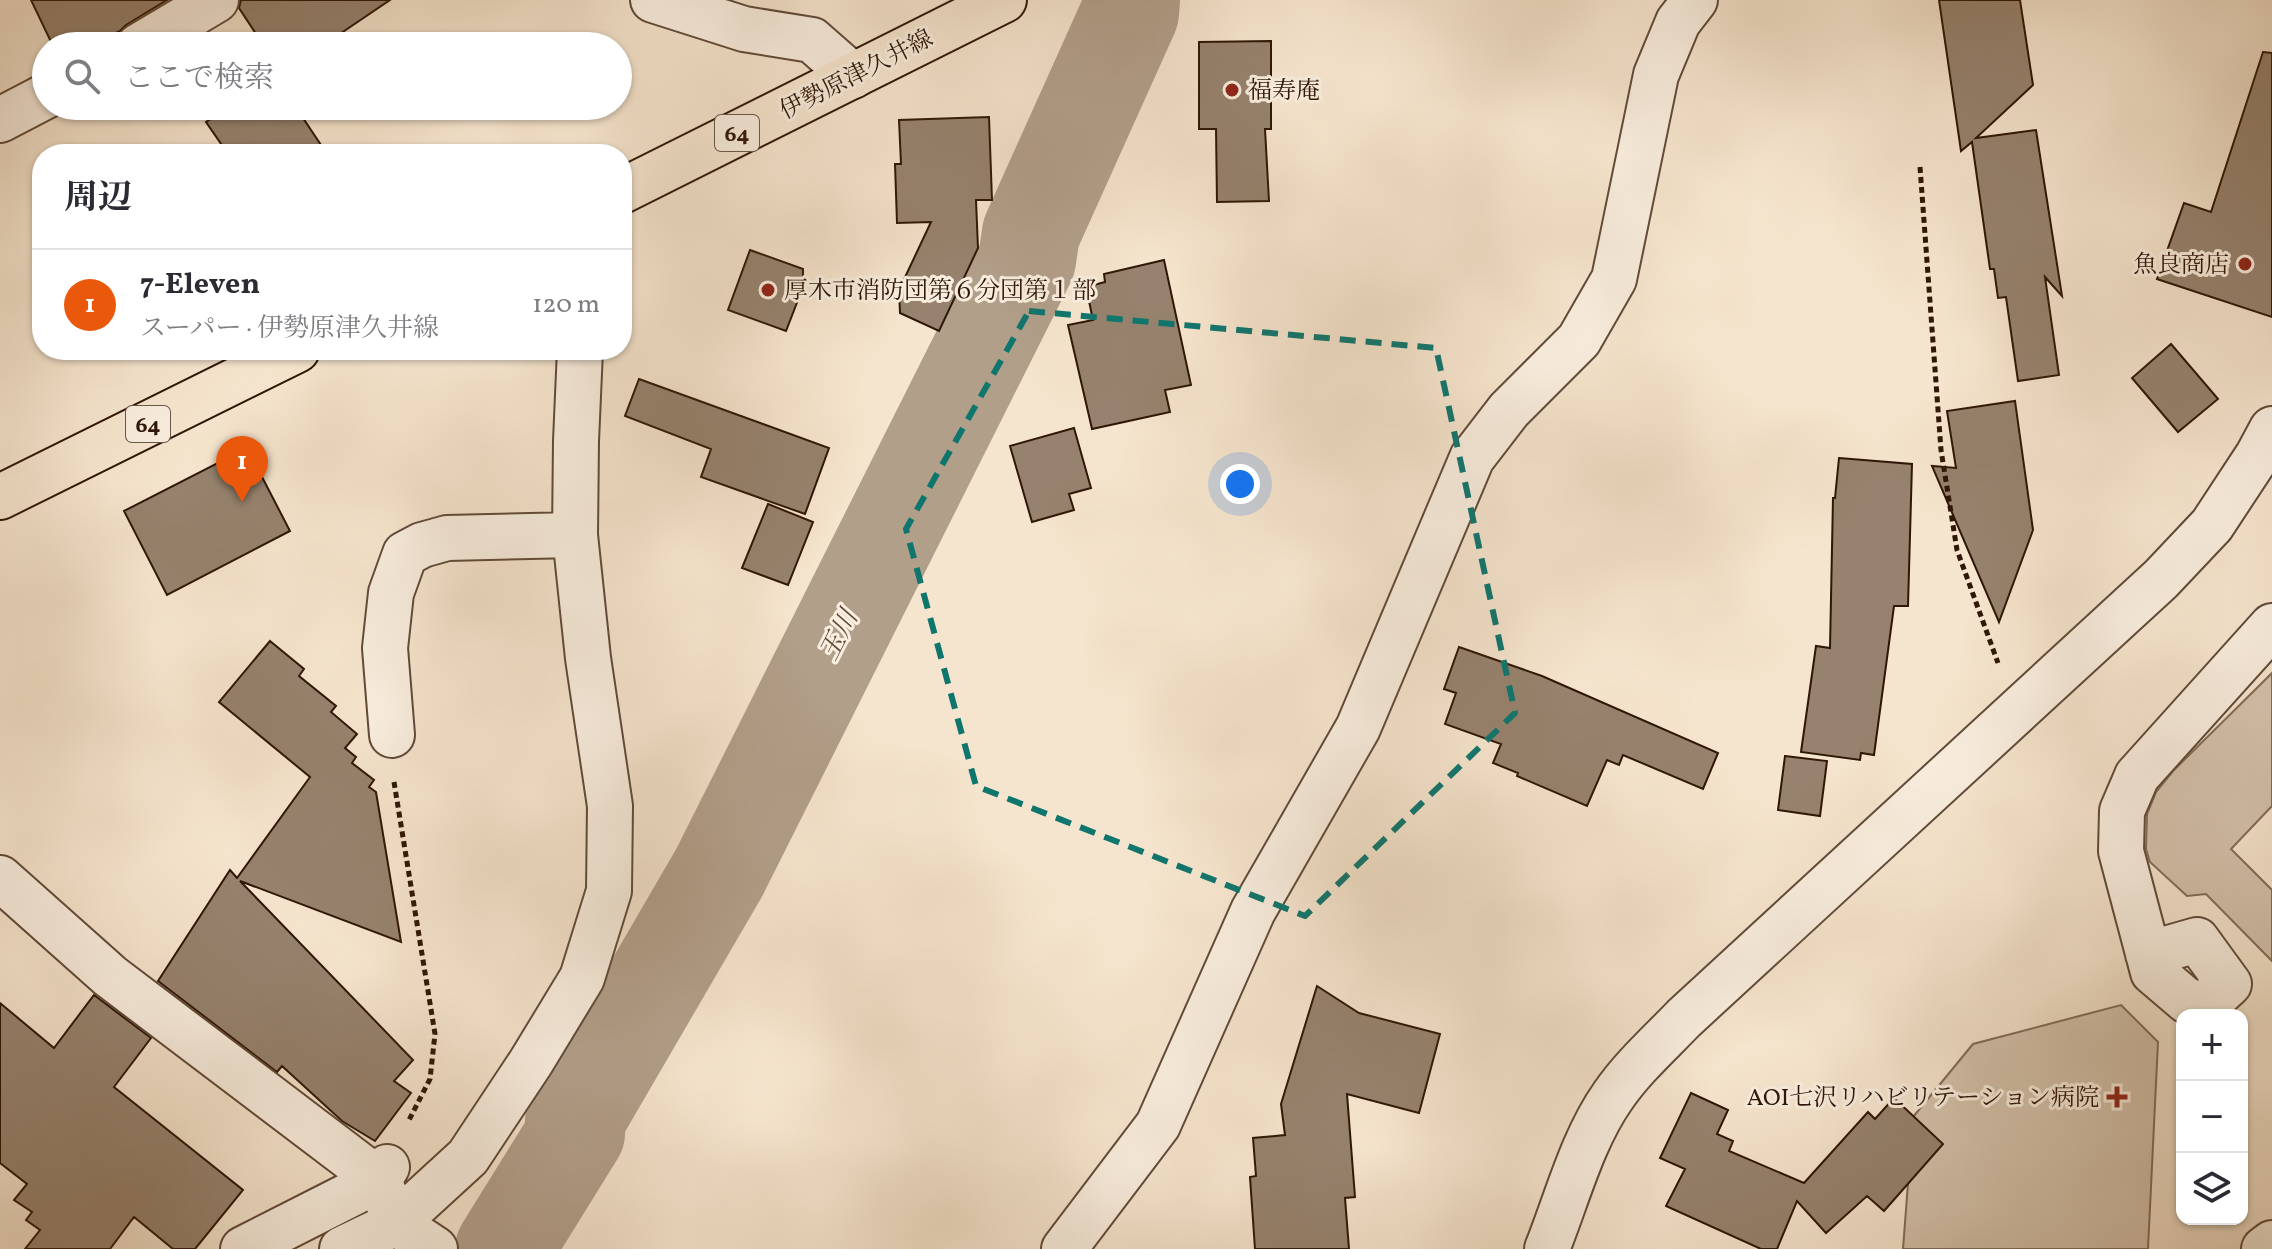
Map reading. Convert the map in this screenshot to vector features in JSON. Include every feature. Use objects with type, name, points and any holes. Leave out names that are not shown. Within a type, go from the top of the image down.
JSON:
[{"type":"main road","name":"伊勢原津久井線","points":[[632,186],[1004,0]]},
{"type":"main road","name":"64","points":[[0,497],[277,360]]},
{"type":"street","points":[[162,32],[216,0]]},
{"type":"street","points":[[653,0],[744,29],[812,40],[853,76]]},
{"type":"street","points":[[1064,1249],[1158,1125],[1253,911],[1358,728],[1472,458],[1509,410],[1579,340],[1614,279],[1656,75],[1678,22],[1695,0]]},
{"type":"street","points":[[0,120],[32,103]]},
{"type":"street","points":[[342,1249],[396,1223],[468,1157],[582,978],[609,891],[610,806],[588,658],[575,535],[580,360]]},
{"type":"street","points":[[1547,1249],[1587,1145],[1613,1096],[1643,1061],[1684,1018],[2161,579],[2212,525],[2272,429]]},
{"type":"street","points":[[392,735],[385,648],[391,593],[405,554],[447,538],[575,535]]},
{"type":"street","points":[[2148,954],[2121,851],[2122,811],[2137,776],[2272,626]]},
{"type":"street","points":[[0,878],[110,976],[383,1174],[396,1223],[435,1249]]},
{"type":"street","points":[[243,1249],[383,1174]]},
{"type":"street","points":[[2264,1249],[2272,1243]]},
{"type":"path","points":[[1920,167],[1941,450],[1957,550],[2016,713]]},
{"type":"path","points":[[383,1174],[430,1079],[435,1034],[390,754],[392,735]]},
{"type":"highlighted area","points":[[1029,311],[1436,348],[1515,713],[1305,916],[976,786],[906,529]]},
{"type":"shaded area","points":[[2272,673],[2272,806],[2231,849],[2272,890],[2272,961],[2206,894],[2187,896],[2150,862],[2146,849],[2147,814],[2156,792],[2173,771]]},
{"type":"shaded area","name":"AOI七沢リハビリテーション病院","points":[[2121,1005],[2158,1042],[2148,1249],[1903,1249],[1913,1117],[1973,1044]]},
{"type":"building","points":[[31,0],[167,0],[118,32],[46,32]]},
{"type":"building","points":[[241,0],[390,0],[343,32],[255,32],[239,8]]},
{"type":"building","points":[[1939,0],[2020,0],[2033,85],[1976,138],[2036,130],[2062,296],[2045,277],[2059,375],[2018,381],[2006,297],[1998,298],[1994,269],[1990,269],[1972,142],[1961,151]]},
{"type":"building","points":[[1271,41],[1271,129],[1265,129],[1269,201],[1217,202],[1216,129],[1199,129],[1199,42]]},
{"type":"building","points":[[2263,52],[2272,53],[2272,317],[2157,279],[2184,203],[2211,212]]},
{"type":"building","points":[[989,117],[992,200],[976,200],[978,248],[939,331],[900,313],[899,290],[931,222],[897,223],[895,164],[901,164],[899,120]]},
{"type":"building","points":[[304,120],[320,144],[221,144],[206,122]]},
{"type":"building","name":"厚木市消防団第６分団第１部","points":[[750,250],[803,269],[803,287],[786,331],[728,310]]},
{"type":"building","points":[[1164,260],[1191,385],[1165,390],[1170,412],[1092,429],[1068,325],[1093,320],[1086,287],[1105,282],[1104,274]]},
{"type":"building","points":[[2171,344],[2218,399],[2178,432],[2132,378]]},
{"type":"building","points":[[639,379],[829,448],[805,514],[701,477],[711,449],[625,416]]},
{"type":"building","points":[[2015,401],[2033,530],[1999,622],[1932,466],[1956,468],[1947,411]]},
{"type":"building","points":[[1074,428],[1091,488],[1069,494],[1074,510],[1032,522],[1010,446]]},
{"type":"building","points":[[247,448],[290,531],[167,595],[124,511]]},
{"type":"building","points":[[1839,458],[1912,464],[1908,606],[1894,606],[1874,755],[1861,753],[1860,760],[1801,752],[1816,646],[1830,648],[1833,498]]},
{"type":"building","points":[[768,504],[813,522],[788,585],[742,568]]},
{"type":"building","points":[[270,641],[304,669],[299,676],[336,706],[331,712],[357,734],[345,748],[356,757],[352,763],[374,780],[369,787],[376,792],[401,942],[240,881],[413,1060],[394,1081],[411,1093],[375,1141],[342,1121],[282,1066],[277,1072],[158,981],[230,870],[237,878],[310,777],[219,702]]},
{"type":"building","points":[[1459,647],[1542,676],[1718,753],[1703,789],[1623,755],[1619,765],[1607,760],[1587,806],[1493,763],[1501,744],[1445,724],[1456,693],[1444,689]]},
{"type":"building","points":[[1785,756],[1827,761],[1820,816],[1778,810]]},
{"type":"building","points":[[1317,986],[1359,1013],[1440,1034],[1419,1113],[1347,1094],[1355,1197],[1345,1198],[1349,1249],[1255,1249],[1250,1177],[1256,1176],[1253,1138],[1285,1135],[1281,1104]]},
{"type":"building","points":[[94,995],[151,1038],[114,1087],[243,1190],[195,1249],[173,1249],[134,1217],[110,1249],[25,1249],[40,1230],[26,1220],[32,1212],[14,1200],[27,1184],[0,1163],[0,1003],[54,1048]]},
{"type":"building","points":[[1691,1093],[1728,1110],[1717,1134],[1733,1141],[1729,1151],[1804,1183],[1868,1112],[1875,1119],[1894,1098],[1943,1144],[1884,1211],[1867,1196],[1826,1233],[1797,1201],[1777,1249],[1761,1249],[1666,1206],[1685,1169],[1660,1158]]},
{"type":"waterway","name":"玉川","points":[[504,1249],[576,1133],[574,1122],[719,873],[1027,260],[1031,233],[1130,13],[1131,0]]},
{"type":"place","name":"福寿庵","points":[[1232,90]]},
{"type":"place","name":"魚良商店","points":[[2245,264]]},
{"type":"place","name":"厚木市消防団第６分団第１部","points":[[768,290]]},
{"type":"place","name":"7-Eleven","points":[[242,502]]},
{"type":"place","name":"AOI七沢リハビリテーション病院","points":[[2117,1097]]}]
